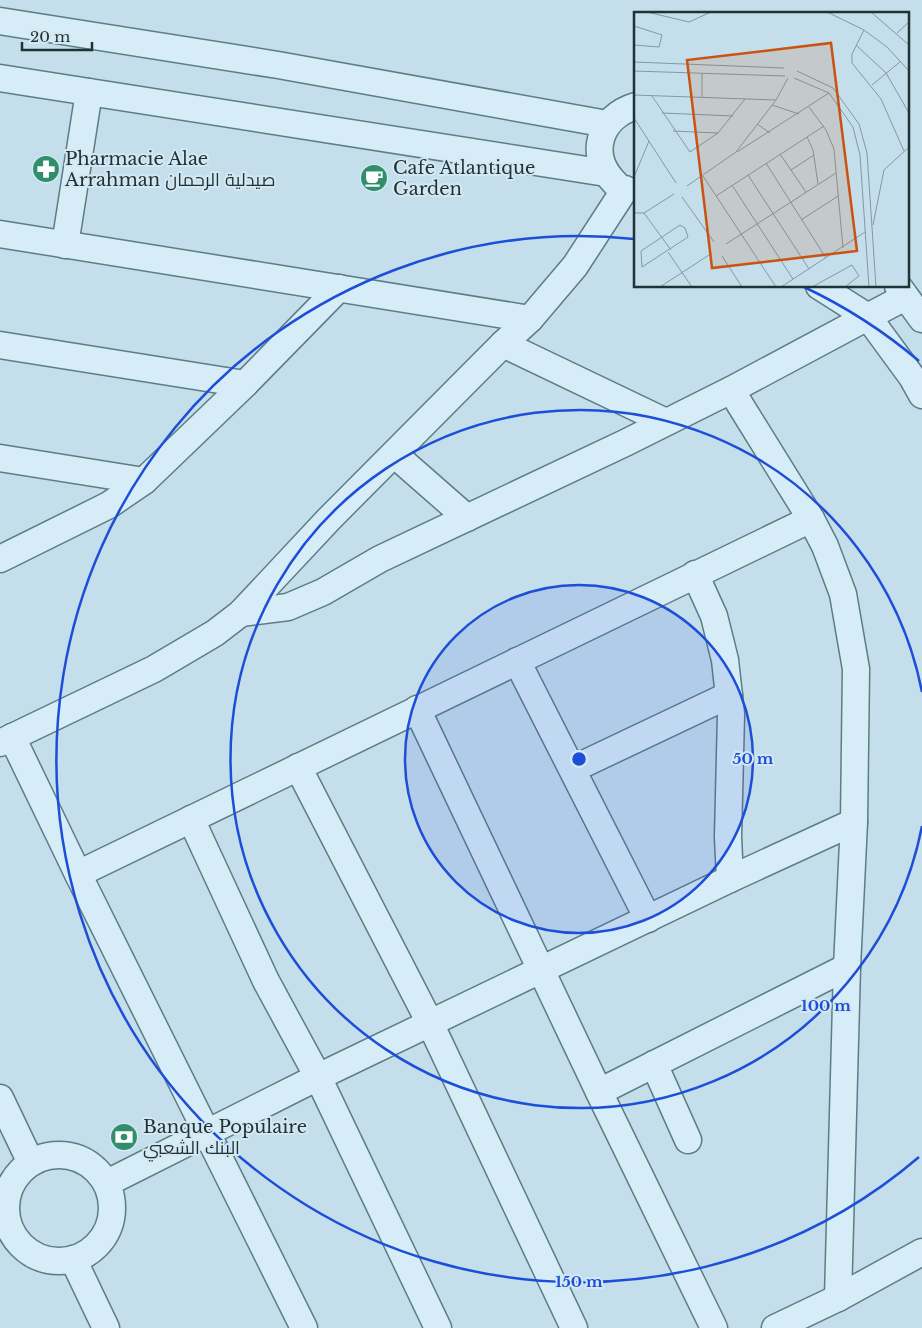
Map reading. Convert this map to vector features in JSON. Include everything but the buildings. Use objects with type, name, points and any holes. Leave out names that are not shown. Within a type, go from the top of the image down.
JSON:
[{"type":"street","points":[[0,21],[278,65],[607,124]]},
{"type":"street","points":[[0,78],[622,185]]},
{"type":"street","points":[[65,245],[89,92]]},
{"type":"street","points":[[622,185],[601,161],[599,148],[607,124],[616,115],[627,108],[634,106]]},
{"type":"street","points":[[304,1328],[78,874],[6,740],[162,664],[215,633],[241,613],[328,519],[530,319],[576,266],[622,185]]},
{"type":"street","points":[[0,234],[530,319]]},
{"type":"street","points":[[0,559],[109,505],[144,481],[246,384],[339,288]]},
{"type":"street","points":[[822,288],[868,317],[912,377],[922,395]]},
{"type":"street","points":[[241,613],[288,607],[323,592],[380,559],[731,390],[868,317],[902,291],[922,319]]},
{"type":"street","points":[[503,344],[666,422]]},
{"type":"street","points":[[0,345],[246,384]]},
{"type":"street","points":[[731,390],[811,519],[824,546],[843,594],[855,661],[854,822],[846,967],[838,1298]]},
{"type":"street","points":[[394,454],[467,518]]},
{"type":"street","points":[[0,458],[144,481]]},
{"type":"street","points":[[78,874],[811,519]]},
{"type":"street","points":[[695,574],[714,616],[726,660],[730,714],[728,837],[730,879]]},
{"type":"street","points":[[517,661],[574,769],[648,919]]},
{"type":"street","points":[[574,769],[729,695]]},
{"type":"street","points":[[417,709],[599,1092],[714,1328]]},
{"type":"street","points":[[298,767],[430,1023],[574,1328]]},
{"type":"street","points":[[191,819],[266,982],[318,1078],[438,1328]]},
{"type":"street","points":[[107,1183],[430,1023],[542,971],[730,879],[854,822]]},
{"type":"street","points":[[599,1092],[846,967]]},
{"type":"street","points":[[654,1064],[688,1140]]},
{"type":"street","points":[[0,1098],[31,1163]]},
{"type":"street","points":[[50,1156],[70,1157],[88,1164],[107,1183],[111,1197],[112,1217],[104,1236],[91,1250],[73,1260],[55,1262],[37,1257],[5,1235],[7,1194],[16,1176],[31,1163],[50,1156]]},
{"type":"street","points":[[775,1328],[838,1298],[922,1252]]},
{"type":"street","points":[[73,1260],[106,1328]]},
{"type":"place","name":"Pharmacie Alae Arrahman صيدلية الرحمان","points":[[46,169]]},
{"type":"place","name":"Cafe Atlantique Garden","points":[[374,178]]},
{"type":"place","name":"Banque Populaire البنك الشعبي","points":[[124,1137]]}]
